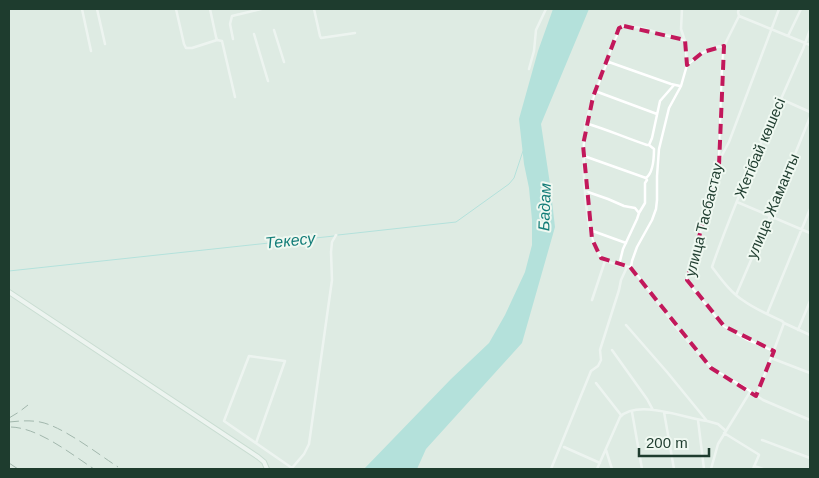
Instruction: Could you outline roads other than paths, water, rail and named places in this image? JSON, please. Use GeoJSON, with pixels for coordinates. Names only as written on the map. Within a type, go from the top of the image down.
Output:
{"type":"FeatureCollection","features":[{"type":"Feature","properties":{"kind":"street"},"geometry":{"type":"LineString","coordinates":[[82,9],[91,50]]}},
{"type":"Feature","properties":{"kind":"street"},"geometry":{"type":"LineString","coordinates":[[98,9],[105,44]]}},
{"type":"Feature","properties":{"kind":"street"},"geometry":{"type":"LineString","coordinates":[[176,9],[186,48],[217,40],[222,41],[235,97]]}},
{"type":"Feature","properties":{"kind":"street"},"geometry":{"type":"LineString","coordinates":[[210,9],[217,40]]}},
{"type":"Feature","properties":{"kind":"street"},"geometry":{"type":"LineString","coordinates":[[233,39],[230,24],[232,16],[261,9]]}},
{"type":"Feature","properties":{"kind":"street"},"geometry":{"type":"LineString","coordinates":[[314,9],[321,38],[355,33]]}},
{"type":"Feature","properties":{"kind":"street"},"geometry":{"type":"LineString","coordinates":[[529,70],[534,51],[536,30],[546,9]]}},
{"type":"Feature","properties":{"kind":"street"},"geometry":{"type":"LineString","coordinates":[[551,469],[591,371],[598,366],[601,360],[600,350],[621,280],[630,268],[637,247],[656,209],[659,149],[669,108],[681,86],[687,65],[685,40],[681,29],[682,9]]}},
{"type":"Feature","properties":{"kind":"street"},"geometry":{"type":"LineString","coordinates":[[739,9],[740,16],[810,45]]}},
{"type":"Feature","properties":{"kind":"street"},"geometry":{"type":"LineString","coordinates":[[719,161],[779,9]]}},
{"type":"Feature","properties":{"kind":"street"},"geometry":{"type":"LineString","coordinates":[[788,36],[801,9]]}},
{"type":"Feature","properties":{"kind":"street","name":"улица Тасбастау"},"geometry":{"type":"LineString","coordinates":[[740,16],[724,46],[719,161],[714,190],[687,280],[724,326],[746,339],[774,351]]}},
{"type":"Feature","properties":{"kind":"street"},"geometry":{"type":"LineString","coordinates":[[685,40],[645,29],[621,26],[606,61],[585,123],[583,156],[592,239],[601,258],[630,268],[678,330],[711,368],[756,396],[810,420]]}},
{"type":"Feature","properties":{"kind":"street"},"geometry":{"type":"LineString","coordinates":[[274,30],[284,62]]}},
{"type":"Feature","properties":{"kind":"street","name":"Жетібай көшесі"},"geometry":{"type":"LineString","coordinates":[[736,295],[712,267],[778,102],[781,99],[810,30]]}},
{"type":"Feature","properties":{"kind":"street"},"geometry":{"type":"LineString","coordinates":[[254,34],[268,81]]}},
{"type":"Feature","properties":{"kind":"street"},"geometry":{"type":"LineString","coordinates":[[687,65],[703,52],[724,46]]}},
{"type":"Feature","properties":{"kind":"street"},"geometry":{"type":"LineString","coordinates":[[606,61],[681,86]]}},
{"type":"Feature","properties":{"kind":"street"},"geometry":{"type":"LineString","coordinates":[[648,145],[661,99],[674,85]]}},
{"type":"Feature","properties":{"kind":"street"},"geometry":{"type":"LineString","coordinates":[[595,92],[657,114]]}},
{"type":"Feature","properties":{"kind":"street"},"geometry":{"type":"LineString","coordinates":[[781,99],[810,112]]}},
{"type":"Feature","properties":{"kind":"street","name":"улица Жаманты"},"geometry":{"type":"LineString","coordinates":[[736,295],[810,117]]}},
{"type":"Feature","properties":{"kind":"street"},"geometry":{"type":"LineString","coordinates":[[585,123],[648,145],[654,151],[650,173],[645,183],[645,204],[623,249],[620,265]]}},
{"type":"Feature","properties":{"kind":"street"},"geometry":{"type":"LineString","coordinates":[[583,156],[646,178]]}},
{"type":"Feature","properties":{"kind":"street"},"geometry":{"type":"LineString","coordinates":[[586,191],[624,206],[636,208],[639,213]]}},
{"type":"Feature","properties":{"kind":"street"},"geometry":{"type":"LineString","coordinates":[[737,202],[810,233]]}},
{"type":"Feature","properties":{"kind":"street"},"geometry":{"type":"LineString","coordinates":[[767,314],[810,209]]}},
{"type":"Feature","properties":{"kind":"street"},"geometry":{"type":"LineString","coordinates":[[590,230],[626,243]]}},
{"type":"Feature","properties":{"kind":"street"},"geometry":{"type":"LineString","coordinates":[[256,443],[285,361],[249,356],[224,421],[292,468],[304,454],[309,444],[332,280],[332,242],[336,236]]}},
{"type":"Feature","properties":{"kind":"street"},"geometry":{"type":"LineString","coordinates":[[592,300],[606,261]]}},
{"type":"Feature","properties":{"kind":"street"},"geometry":{"type":"LineString","coordinates":[[9,292],[258,457],[264,462],[267,469]]}},
{"type":"Feature","properties":{"kind":"street"},"geometry":{"type":"LineString","coordinates":[[736,295],[767,314],[810,335]]}},
{"type":"Feature","properties":{"kind":"street"},"geometry":{"type":"LineString","coordinates":[[798,330],[810,301]]}},
{"type":"Feature","properties":{"kind":"street"},"geometry":{"type":"LineString","coordinates":[[756,396],[784,323]]}},
{"type":"Feature","properties":{"kind":"street"},"geometry":{"type":"LineString","coordinates":[[626,325],[668,372],[707,421]]}},
{"type":"Feature","properties":{"kind":"street"},"geometry":{"type":"LineString","coordinates":[[612,350],[653,410]]}},
{"type":"Feature","properties":{"kind":"street"},"geometry":{"type":"LineString","coordinates":[[772,358],[810,373]]}},
{"type":"Feature","properties":{"kind":"street"},"geometry":{"type":"LineString","coordinates":[[596,383],[621,415]]}},
{"type":"Feature","properties":{"kind":"street"},"geometry":{"type":"LineString","coordinates":[[711,469],[718,444],[750,392]]}},
{"type":"Feature","properties":{"kind":"street"},"geometry":{"type":"LineString","coordinates":[[597,469],[621,415],[647,409],[718,424],[725,432],[758,454],[759,456],[754,468],[763,469]]}},
{"type":"Feature","properties":{"kind":"street"},"geometry":{"type":"LineString","coordinates":[[632,411],[642,469]]}},
{"type":"Feature","properties":{"kind":"street"},"geometry":{"type":"LineString","coordinates":[[664,412],[674,469]]}},
{"type":"Feature","properties":{"kind":"street"},"geometry":{"type":"LineString","coordinates":[[698,420],[704,469]]}},
{"type":"Feature","properties":{"kind":"street"},"geometry":{"type":"LineString","coordinates":[[762,440],[810,458]]}},
{"type":"Feature","properties":{"kind":"street"},"geometry":{"type":"LineString","coordinates":[[564,446],[600,463]]}},
{"type":"Feature","properties":{"kind":"street"},"geometry":{"type":"LineString","coordinates":[[606,448],[612,469]]}},
{"type":"Feature","properties":{"kind":"water","name":"Бадам"},"geometry":{"type":"Polygon","coordinates":[[[553,9],[589,9],[541,124],[555,227],[522,343],[426,449],[417,469],[364,469],[451,379],[489,343],[505,315],[525,272],[532,245],[532,220],[519,119],[538,51],[553,9]]]}},
{"type":"Feature","properties":{"kind":"waterway","name":"Текесу"},"geometry":{"type":"LineString","coordinates":[[338,235],[456,222],[509,184],[514,178],[523,151]]}},
{"type":"Feature","properties":{"kind":"waterway","name":"Текесу"},"geometry":{"type":"LineString","coordinates":[[9,271],[334,236]]}},
{"type":"Feature","properties":{"kind":"railway"},"geometry":{"type":"LineString","coordinates":[[9,418],[28,405]]}},
{"type":"Feature","properties":{"kind":"railway"},"geometry":{"type":"LineString","coordinates":[[9,422],[40,422],[59,429],[118,467]]}},
{"type":"Feature","properties":{"kind":"railway"},"geometry":{"type":"LineString","coordinates":[[11,427],[22,428],[44,437],[94,469]]}},
{"type":"Feature","properties":{"kind":"railway"},"geometry":{"type":"LineString","coordinates":[[9,463],[18,469]]}}]}
